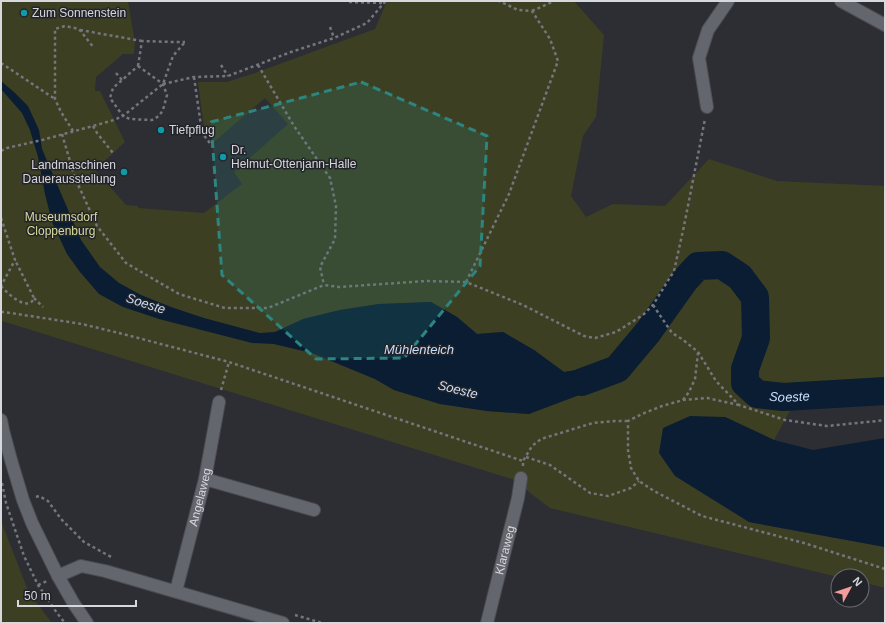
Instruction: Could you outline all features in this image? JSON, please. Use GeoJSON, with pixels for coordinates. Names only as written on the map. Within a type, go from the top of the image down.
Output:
{"type":"FeatureCollection","features":[{"type":"Feature","properties":{"kind":"street"},"geometry":{"type":"LineString","coordinates":[[707,107],[699,58],[708,30],[728,1]]}},
{"type":"Feature","properties":{"kind":"street"},"geometry":{"type":"LineString","coordinates":[[841,1],[885,25]]}},
{"type":"Feature","properties":{"kind":"street","name":"Angelaweg"},"geometry":{"type":"LineString","coordinates":[[176,591],[206,479],[219,402]]}},
{"type":"Feature","properties":{"kind":"street"},"geometry":{"type":"LineString","coordinates":[[1,420],[23,500],[32,523],[58,576],[87,623]]}},
{"type":"Feature","properties":{"kind":"street","name":"Klaraweg"},"geometry":{"type":"LineString","coordinates":[[488,623],[518,498],[521,478]]}},
{"type":"Feature","properties":{"kind":"street"},"geometry":{"type":"LineString","coordinates":[[206,479],[314,510]]}},
{"type":"Feature","properties":{"kind":"street"},"geometry":{"type":"LineString","coordinates":[[58,576],[81,566],[105,571],[283,623]]}},
{"type":"Feature","properties":{"kind":"path"},"geometry":{"type":"LineString","coordinates":[[499,1],[518,10],[532,11],[554,1]]}},
{"type":"Feature","properties":{"kind":"path"},"geometry":{"type":"LineString","coordinates":[[349,2],[384,2]]}},
{"type":"Feature","properties":{"kind":"path"},"geometry":{"type":"LineString","coordinates":[[1,151],[7,148],[114,120],[123,116],[163,84],[194,76],[228,76],[291,52],[334,38],[368,23],[384,2]]}},
{"type":"Feature","properties":{"kind":"path"},"geometry":{"type":"LineString","coordinates":[[466,282],[509,194],[558,61],[550,39],[532,11]]}},
{"type":"Feature","properties":{"kind":"path"},"geometry":{"type":"LineString","coordinates":[[73,131],[55,99],[54,29],[65,26],[142,41],[185,42],[173,56],[163,84]]}},
{"type":"Feature","properties":{"kind":"path"},"geometry":{"type":"LineString","coordinates":[[330,27],[334,38]]}},
{"type":"Feature","properties":{"kind":"path"},"geometry":{"type":"LineString","coordinates":[[79,29],[94,48]]}},
{"type":"Feature","properties":{"kind":"path"},"geometry":{"type":"LineString","coordinates":[[138,66],[163,84],[167,95],[163,110],[159,116],[152,120],[130,119],[123,116],[110,98],[113,88],[138,66],[142,41]]}},
{"type":"Feature","properties":{"kind":"path"},"geometry":{"type":"LineString","coordinates":[[1,63],[55,99]]}},
{"type":"Feature","properties":{"kind":"path"},"geometry":{"type":"LineString","coordinates":[[221,65],[228,76]]}},
{"type":"Feature","properties":{"kind":"path"},"geometry":{"type":"LineString","coordinates":[[258,65],[294,126],[330,178],[336,206],[335,239],[320,267],[324,285]]}},
{"type":"Feature","properties":{"kind":"path"},"geometry":{"type":"LineString","coordinates":[[116,73],[122,80]]}},
{"type":"Feature","properties":{"kind":"path"},"geometry":{"type":"LineString","coordinates":[[194,76],[203,134],[212,146]]}},
{"type":"Feature","properties":{"kind":"path"},"geometry":{"type":"LineString","coordinates":[[62,134],[75,178],[97,226],[126,263],[178,294],[225,308],[268,308],[324,285],[340,287],[426,281],[466,282],[522,305],[584,336],[595,338],[616,332],[643,315],[653,305],[674,271],[707,107]]}},
{"type":"Feature","properties":{"kind":"path"},"geometry":{"type":"LineString","coordinates":[[93,126],[113,153]]}},
{"type":"Feature","properties":{"kind":"path"},"geometry":{"type":"LineString","coordinates":[[1,218],[16,260],[34,298],[43,307]]}},
{"type":"Feature","properties":{"kind":"path"},"geometry":{"type":"LineString","coordinates":[[16,260],[1,286],[9,295],[24,303],[30,303],[34,298]]}},
{"type":"Feature","properties":{"kind":"path"},"geometry":{"type":"LineString","coordinates":[[653,305],[672,333],[698,352],[716,381],[738,405]]}},
{"type":"Feature","properties":{"kind":"path"},"geometry":{"type":"LineString","coordinates":[[1,312],[82,324],[229,362],[523,461]]}},
{"type":"Feature","properties":{"kind":"path"},"geometry":{"type":"LineString","coordinates":[[683,400],[689,392],[695,379],[698,352]]}},
{"type":"Feature","properties":{"kind":"path"},"geometry":{"type":"LineString","coordinates":[[219,402],[229,362]]}},
{"type":"Feature","properties":{"kind":"path"},"geometry":{"type":"LineString","coordinates":[[521,478],[523,461],[532,446],[542,439],[593,423],[628,421],[662,406],[683,400],[707,398],[738,405],[785,420],[826,426],[885,420]]}},
{"type":"Feature","properties":{"kind":"path"},"geometry":{"type":"LineString","coordinates":[[628,421],[628,450],[631,468],[639,481],[654,491],[702,516],[804,543],[885,569]]}},
{"type":"Feature","properties":{"kind":"path"},"geometry":{"type":"LineString","coordinates":[[526,457],[550,465],[590,493],[608,496],[631,488],[639,481]]}},
{"type":"Feature","properties":{"kind":"path"},"geometry":{"type":"LineString","coordinates":[[1,476],[6,503],[24,556],[38,585],[65,623]]}},
{"type":"Feature","properties":{"kind":"path"},"geometry":{"type":"LineString","coordinates":[[6,503],[39,496],[48,501],[61,520],[84,542],[117,560]]}},
{"type":"Feature","properties":{"kind":"highlighted area"},"geometry":{"type":"Polygon","coordinates":[[[361,82],[487,136],[480,266],[404,358],[316,359],[222,275],[211,122],[361,82]]]}},
{"type":"Feature","properties":{"kind":"green space","name":"Museumsdorf Cloppenburg"},"geometry":{"type":"Polygon","coordinates":[[[1,1],[128,1],[135,43],[134,54],[123,54],[96,77],[95,91],[100,91],[125,142],[95,170],[126,205],[138,206],[138,208],[204,213],[242,184],[234,172],[288,124],[265,98],[214,142],[204,128],[198,82],[227,82],[375,29],[387,1],[574,1],[604,35],[596,117],[583,136],[571,196],[586,217],[613,204],[665,206],[709,159],[777,181],[885,186],[885,405],[793,405],[774,440],[725,417],[749,522],[885,547],[885,588],[870,584],[870,568],[830,568],[830,575],[550,508],[512,479],[2,321],[1,1]],[[431,302],[379,304],[340,310],[303,319],[274,344],[312,353],[375,379],[394,390],[440,404],[487,411],[529,414],[613,364],[564,372],[534,350],[503,332],[477,334],[457,317],[431,302]]]}},
{"type":"Feature","properties":{"kind":"green space"},"geometry":{"type":"Polygon","coordinates":[[[1,521],[29,593],[52,623],[1,623],[1,521]]]}},
{"type":"Feature","properties":{"kind":"water","name":"Mühlenteich"},"geometry":{"type":"Polygon","coordinates":[[[1,81],[28,106],[39,130],[42,149],[81,240],[100,267],[119,283],[141,295],[204,318],[260,333],[275,332],[303,319],[340,310],[379,304],[431,302],[457,317],[477,334],[503,332],[534,350],[564,372],[613,364],[617,369],[618,374],[590,391],[529,414],[487,411],[440,404],[394,390],[375,379],[312,353],[274,344],[252,343],[159,319],[123,307],[99,294],[67,254],[52,222],[38,157],[30,130],[22,113],[1,89],[1,81]]]}},
{"type":"Feature","properties":{"kind":"water"},"geometry":{"type":"Polygon","coordinates":[[[690,416],[725,417],[774,440],[813,450],[885,438],[885,547],[749,522],[675,476],[659,453],[663,428],[690,416]]]}},
{"type":"Feature","properties":{"kind":"waterway","name":"Soeste"},"geometry":{"type":"LineString","coordinates":[[582,382],[617,369],[648,332],[685,280],[698,266],[722,265],[740,277],[755,297],[756,338],[745,369],[745,383],[757,394],[783,397],[885,391]]}},
{"type":"Feature","properties":{"kind":"place","name":"Zum Sonnenstein"},"geometry":{"type":"Point","coordinates":[24,13]}},
{"type":"Feature","properties":{"kind":"place","name":"Tiefpflug"},"geometry":{"type":"Point","coordinates":[161,130]}},
{"type":"Feature","properties":{"kind":"place","name":"Dr. Helmut-Ottenjann-Halle"},"geometry":{"type":"Point","coordinates":[223,157]}},
{"type":"Feature","properties":{"kind":"place","name":"Landmaschinen Dauerausstellung"},"geometry":{"type":"Point","coordinates":[124,172]}}]}
